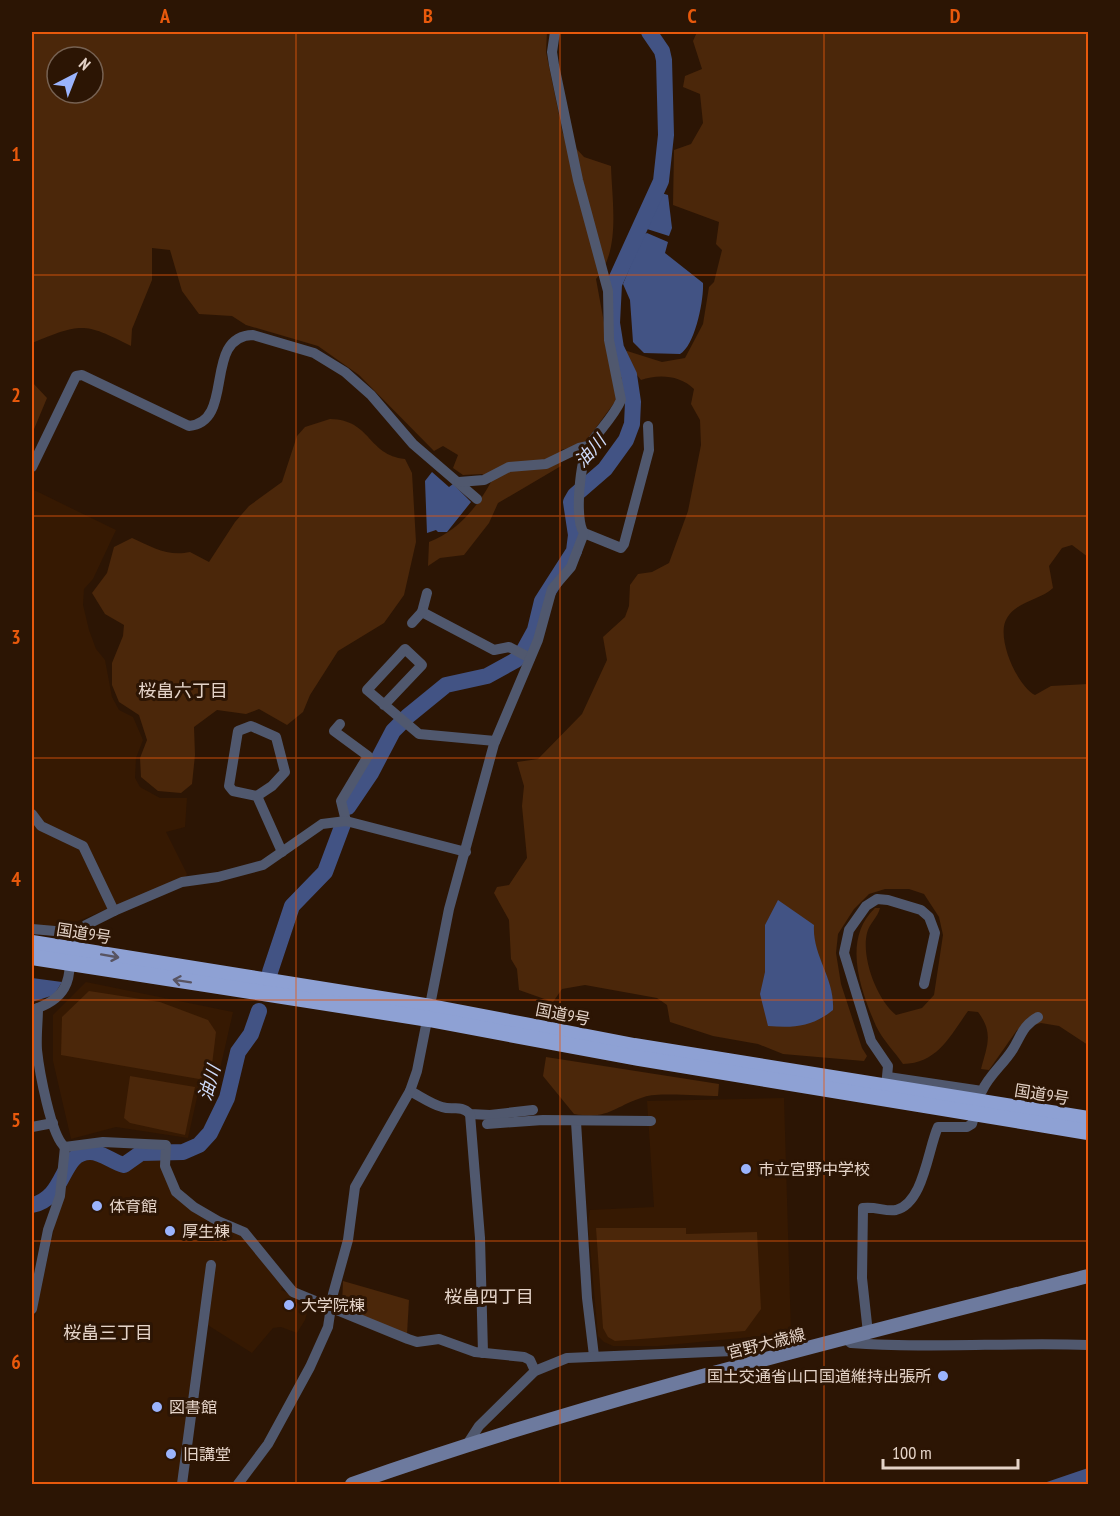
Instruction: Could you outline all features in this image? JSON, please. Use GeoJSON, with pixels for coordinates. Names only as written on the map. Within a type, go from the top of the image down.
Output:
{"type":"FeatureCollection","features":[{"type":"Feature","properties":{"kind":"highway","name":"国道9号"},"geometry":{"type":"LineString","coordinates":[[32,943],[69,956],[634,1046],[887,1082],[1089,1119]]}},
{"type":"Feature","properties":{"kind":"highway","name":"国道9号"},"geometry":{"type":"LineString","coordinates":[[32,957],[69,956]]}},
{"type":"Feature","properties":{"kind":"highway","name":"国道9号"},"geometry":{"type":"LineString","coordinates":[[430,1013],[649,1060],[1089,1132]]}},
{"type":"Feature","properties":{"kind":"main road","name":"宮野大歳線"},"geometry":{"type":"LineString","coordinates":[[352,1485],[468,1443],[751,1364],[1089,1276]]}},
{"type":"Feature","properties":{"kind":"street"},"geometry":{"type":"LineString","coordinates":[[555,32],[552,52],[554,65],[578,180],[608,291],[612,368],[621,393],[612,417],[588,446],[584,456],[579,509],[581,529],[584,533],[621,548],[649,450],[648,426]]}},
{"type":"Feature","properties":{"kind":"street"},"geometry":{"type":"LineString","coordinates":[[32,467],[76,376],[82,375],[189,426],[195,425],[202,423],[210,414],[228,346],[243,336],[253,336],[305,350],[345,372],[371,394],[413,444],[477,499]]}},
{"type":"Feature","properties":{"kind":"street"},"geometry":{"type":"LineString","coordinates":[[459,482],[484,480],[509,467],[546,464],[588,446]]}},
{"type":"Feature","properties":{"kind":"street"},"geometry":{"type":"LineString","coordinates":[[238,1485],[268,1444],[295,1396],[328,1327],[333,1293],[348,1240],[355,1187],[410,1091],[430,1013],[449,909],[495,741],[530,658],[552,589],[571,567],[584,533]]}},
{"type":"Feature","properties":{"kind":"street"},"geometry":{"type":"LineString","coordinates":[[412,623],[422,612],[427,592]]}},
{"type":"Feature","properties":{"kind":"street"},"geometry":{"type":"LineString","coordinates":[[422,612],[494,650],[509,647],[530,658]]}},
{"type":"Feature","properties":{"kind":"street"},"geometry":{"type":"LineString","coordinates":[[384,705],[422,665],[405,649],[367,690],[384,705],[425,736],[495,741]]}},
{"type":"Feature","properties":{"kind":"street"},"geometry":{"type":"LineString","coordinates":[[251,726],[276,737],[285,772],[272,786],[257,796],[233,790],[229,786],[238,731],[251,726]]}},
{"type":"Feature","properties":{"kind":"street"},"geometry":{"type":"LineString","coordinates":[[334,731],[368,756],[341,801],[346,821]]}},
{"type":"Feature","properties":{"kind":"street"},"geometry":{"type":"LineString","coordinates":[[257,796],[282,852]]}},
{"type":"Feature","properties":{"kind":"street"},"geometry":{"type":"LineString","coordinates":[[32,814],[41,826],[83,846],[114,911]]}},
{"type":"Feature","properties":{"kind":"street"},"geometry":{"type":"LineString","coordinates":[[466,852],[346,821],[322,824],[262,865],[218,877],[182,882],[114,911],[86,925],[78,933],[69,956],[68,980],[58,998],[35,1009],[37,1050],[53,1124],[59,1143],[65,1148],[103,1142],[166,1145],[165,1166],[176,1192],[194,1207],[244,1232],[293,1292],[408,1340],[417,1342],[420,1339],[439,1339],[483,1353],[524,1356],[530,1360],[536,1371]]}},
{"type":"Feature","properties":{"kind":"street"},"geometry":{"type":"LineString","coordinates":[[924,984],[935,933],[929,917],[921,910],[888,900],[876,899],[866,906],[849,930],[844,953],[871,1041],[888,1066],[887,1082],[982,1092],[987,1079],[1013,1049],[1025,1026],[1038,1017]]}},
{"type":"Feature","properties":{"kind":"street"},"geometry":{"type":"LineString","coordinates":[[32,929],[78,933]]}},
{"type":"Feature","properties":{"kind":"street"},"geometry":{"type":"LineString","coordinates":[[410,1091],[442,1108],[465,1108],[470,1114],[480,1238],[483,1353]]}},
{"type":"Feature","properties":{"kind":"street"},"geometry":{"type":"LineString","coordinates":[[470,1114],[490,1115],[532,1110]]}},
{"type":"Feature","properties":{"kind":"street"},"geometry":{"type":"LineString","coordinates":[[868,1333],[862,1278],[863,1208],[874,1206],[893,1211],[904,1207],[915,1195],[938,1127],[967,1127],[972,1124],[975,1113]]}},
{"type":"Feature","properties":{"kind":"street"},"geometry":{"type":"LineString","coordinates":[[487,1125],[543,1120],[576,1122],[651,1120]]}},
{"type":"Feature","properties":{"kind":"street"},"geometry":{"type":"LineString","coordinates":[[576,1122],[587,1298],[594,1356]]}},
{"type":"Feature","properties":{"kind":"street"},"geometry":{"type":"LineString","coordinates":[[32,1127],[53,1124]]}},
{"type":"Feature","properties":{"kind":"street"},"geometry":{"type":"LineString","coordinates":[[32,1309],[48,1230],[60,1196],[65,1148]]}},
{"type":"Feature","properties":{"kind":"street"},"geometry":{"type":"LineString","coordinates":[[182,1485],[210,1265]]}},
{"type":"Feature","properties":{"kind":"street"},"geometry":{"type":"LineString","coordinates":[[846,1339],[851,1343],[892,1346],[1040,1343],[1089,1345]]}},
{"type":"Feature","properties":{"kind":"street"},"geometry":{"type":"LineString","coordinates":[[468,1443],[479,1426],[536,1371],[567,1358],[733,1351],[748,1355],[751,1364]]}},
{"type":"Feature","properties":{"kind":"shaded area"},"geometry":{"type":"Polygon","coordinates":[[[32,32],[547,32],[546,52],[563,134],[584,157],[611,166],[612,240],[604,268],[596,279],[607,339],[629,388],[629,402],[614,403],[584,444],[561,450],[561,466],[498,503],[489,523],[464,555],[440,558],[428,566],[429,542],[448,532],[465,518],[491,482],[482,474],[463,475],[453,468],[458,455],[443,446],[434,451],[359,375],[318,346],[246,325],[232,316],[199,314],[182,291],[170,250],[152,248],[152,280],[132,329],[131,346],[92,329],[72,329],[32,343],[32,32]]]}},
{"type":"Feature","properties":{"kind":"shaded area"},"geometry":{"type":"Polygon","coordinates":[[[697,32],[1088,32],[1088,557],[1072,545],[1062,548],[1049,566],[1053,588],[1042,596],[1016,608],[1007,618],[1004,636],[1015,671],[1021,682],[1035,695],[1051,686],[1088,684],[1088,1045],[1059,1026],[1041,1023],[1017,1030],[989,1070],[981,1069],[988,1033],[978,1012],[968,1011],[949,1038],[934,1053],[925,1059],[903,1064],[885,1041],[870,1012],[860,981],[857,949],[859,934],[865,920],[875,908],[880,908],[867,933],[866,954],[872,978],[883,999],[896,1015],[922,1008],[934,995],[943,935],[939,917],[924,894],[909,889],[885,889],[869,894],[854,909],[838,934],[836,953],[841,984],[862,1048],[867,1056],[864,1061],[783,1054],[758,1044],[713,1036],[670,1022],[667,1005],[657,998],[585,985],[562,989],[553,1002],[519,990],[517,969],[511,959],[509,920],[494,893],[497,887],[509,885],[527,858],[522,806],[524,786],[517,762],[538,759],[582,714],[607,660],[603,637],[625,617],[629,606],[630,585],[638,574],[652,572],[669,563],[688,511],[701,445],[700,420],[691,404],[694,389],[676,378],[654,377],[641,380],[632,369],[624,350],[662,362],[685,358],[703,324],[709,287],[714,282],[722,250],[716,244],[719,222],[673,205],[674,150],[691,144],[703,123],[700,94],[683,87],[685,76],[702,69],[693,41],[697,32]]]}},
{"type":"Feature","properties":{"kind":"shaded area"},"geometry":{"type":"Polygon","coordinates":[[[32,382],[47,398],[32,434],[32,382]]]}},
{"type":"Feature","properties":{"kind":"shaded area"},"geometry":{"type":"Polygon","coordinates":[[[330,419],[354,425],[383,451],[405,459],[412,473],[416,542],[404,595],[384,623],[338,651],[310,695],[303,712],[287,725],[259,709],[246,714],[217,710],[194,727],[195,755],[192,784],[181,793],[158,791],[141,777],[140,758],[147,740],[139,715],[119,702],[112,685],[112,663],[123,636],[124,625],[105,614],[92,593],[107,573],[114,547],[132,538],[167,552],[190,552],[209,562],[235,522],[249,506],[282,482],[297,436],[305,427],[330,419]]]}},
{"type":"Feature","properties":{"kind":"shaded area"},"geometry":{"type":"Polygon","coordinates":[[[32,489],[116,530],[93,579],[84,589],[83,605],[89,630],[96,649],[105,660],[112,697],[119,710],[133,717],[143,740],[136,758],[135,778],[140,787],[160,798],[187,798],[185,827],[166,832],[187,874],[185,878],[63,927],[32,925],[32,489]]]}},
{"type":"Feature","properties":{"kind":"shaded area"},"geometry":{"type":"Polygon","coordinates":[[[86,982],[233,1012],[216,1087],[200,1084],[188,1138],[116,1127],[71,1139],[53,1061],[53,1015],[86,982]]]}},
{"type":"Feature","properties":{"kind":"shaded area"},"geometry":{"type":"Polygon","coordinates":[[[89,991],[160,1002],[208,1020],[216,1032],[211,1073],[199,1079],[61,1055],[62,1017],[89,991]]]}},
{"type":"Feature","properties":{"kind":"shaded area"},"geometry":{"type":"Polygon","coordinates":[[[546,1057],[719,1084],[718,1096],[669,1094],[650,1096],[604,1114],[574,1114],[543,1076],[546,1057]]]}},
{"type":"Feature","properties":{"kind":"shaded area"},"geometry":{"type":"Polygon","coordinates":[[[130,1076],[195,1087],[185,1135],[130,1123],[124,1118],[130,1076]]]}},
{"type":"Feature","properties":{"kind":"shaded area"},"geometry":{"type":"Polygon","coordinates":[[[784,1098],[791,1333],[658,1346],[613,1346],[604,1342],[598,1336],[588,1224],[590,1210],[654,1207],[647,1101],[784,1098]]]}},
{"type":"Feature","properties":{"kind":"shaded area"},"geometry":{"type":"Polygon","coordinates":[[[150,1151],[160,1153],[173,1194],[245,1235],[284,1283],[281,1290],[293,1295],[295,1302],[309,1307],[305,1320],[297,1333],[281,1327],[273,1328],[252,1353],[206,1324],[179,1484],[32,1484],[32,1331],[68,1163],[76,1156],[90,1152],[100,1155],[112,1165],[123,1166],[150,1151]]]}},
{"type":"Feature","properties":{"kind":"shaded area"},"geometry":{"type":"Polygon","coordinates":[[[596,1228],[686,1228],[686,1234],[757,1232],[761,1309],[745,1331],[615,1341],[608,1337],[603,1328],[596,1228]]]}},
{"type":"Feature","properties":{"kind":"shaded area"},"geometry":{"type":"Polygon","coordinates":[[[343,1281],[409,1300],[407,1334],[355,1315],[342,1305],[343,1281]]]}},
{"type":"Feature","properties":{"kind":"water"},"geometry":{"type":"Polygon","coordinates":[[[661,193],[668,195],[672,228],[669,236],[647,229],[661,193]]]}},
{"type":"Feature","properties":{"kind":"water"},"geometry":{"type":"Polygon","coordinates":[[[647,233],[668,242],[665,253],[703,283],[702,300],[694,333],[680,354],[644,353],[633,342],[630,300],[623,284],[643,235],[647,233]]]}},
{"type":"Feature","properties":{"kind":"water"},"geometry":{"type":"Polygon","coordinates":[[[432,472],[449,487],[453,484],[471,502],[447,532],[436,530],[427,533],[425,481],[432,472]]]}},
{"type":"Feature","properties":{"kind":"water"},"geometry":{"type":"Polygon","coordinates":[[[778,900],[814,925],[816,947],[833,998],[833,1010],[818,1020],[802,1025],[768,1026],[760,994],[765,972],[765,925],[778,900]]]}},
{"type":"Feature","properties":{"kind":"water"},"geometry":{"type":"Polygon","coordinates":[[[32,978],[62,982],[54,995],[32,1002],[32,978]]]}},
{"type":"Feature","properties":{"kind":"water"},"geometry":{"type":"Polygon","coordinates":[[[1088,1468],[1088,1484],[1041,1484],[1088,1468]]]}},
{"type":"Feature","properties":{"kind":"waterway","name":"油川"},"geometry":{"type":"LineString","coordinates":[[348,807],[371,773],[393,731],[408,716],[446,685],[487,676],[516,660],[524,650],[535,630],[542,601],[574,551],[576,535],[571,502],[575,495],[605,469],[626,440],[632,424],[633,402],[629,375],[616,348],[612,323],[614,284],[661,181],[666,135],[664,60],[662,51],[649,32]]}},
{"type":"Feature","properties":{"kind":"waterway","name":"油川"},"geometry":{"type":"LineString","coordinates":[[270,972],[292,906],[325,872],[343,824]]}},
{"type":"Feature","properties":{"kind":"waterway","name":"油川"},"geometry":{"type":"LineString","coordinates":[[32,1205],[52,1194],[73,1159],[80,1154],[94,1152],[124,1165],[141,1153],[183,1152],[199,1145],[210,1133],[227,1098],[238,1052],[251,1034],[259,1011]]}},
{"type":"Feature","properties":{"kind":"place","name":"市立宮野中学校"},"geometry":{"type":"Point","coordinates":[746,1169]}},
{"type":"Feature","properties":{"kind":"place","name":"体育館"},"geometry":{"type":"Point","coordinates":[97,1206]}},
{"type":"Feature","properties":{"kind":"place","name":"厚生棟"},"geometry":{"type":"Point","coordinates":[170,1231]}},
{"type":"Feature","properties":{"kind":"place","name":"大学院棟"},"geometry":{"type":"Point","coordinates":[289,1305]}},
{"type":"Feature","properties":{"kind":"place","name":"国土交通省山口国道維持出張所"},"geometry":{"type":"Point","coordinates":[943,1376]}},
{"type":"Feature","properties":{"kind":"place","name":"図書館"},"geometry":{"type":"Point","coordinates":[157,1407]}},
{"type":"Feature","properties":{"kind":"place","name":"旧講堂"},"geometry":{"type":"Point","coordinates":[171,1454]}},
{"type":"Feature","properties":{"kind":"district","name":"桜畠六丁目"},"geometry":{"type":"Point","coordinates":[183,690]}},
{"type":"Feature","properties":{"kind":"district","name":"桜畠四丁目"},"geometry":{"type":"Point","coordinates":[489,1296]}},
{"type":"Feature","properties":{"kind":"district","name":"桜畠三丁目"},"geometry":{"type":"Point","coordinates":[108,1332]}}]}
